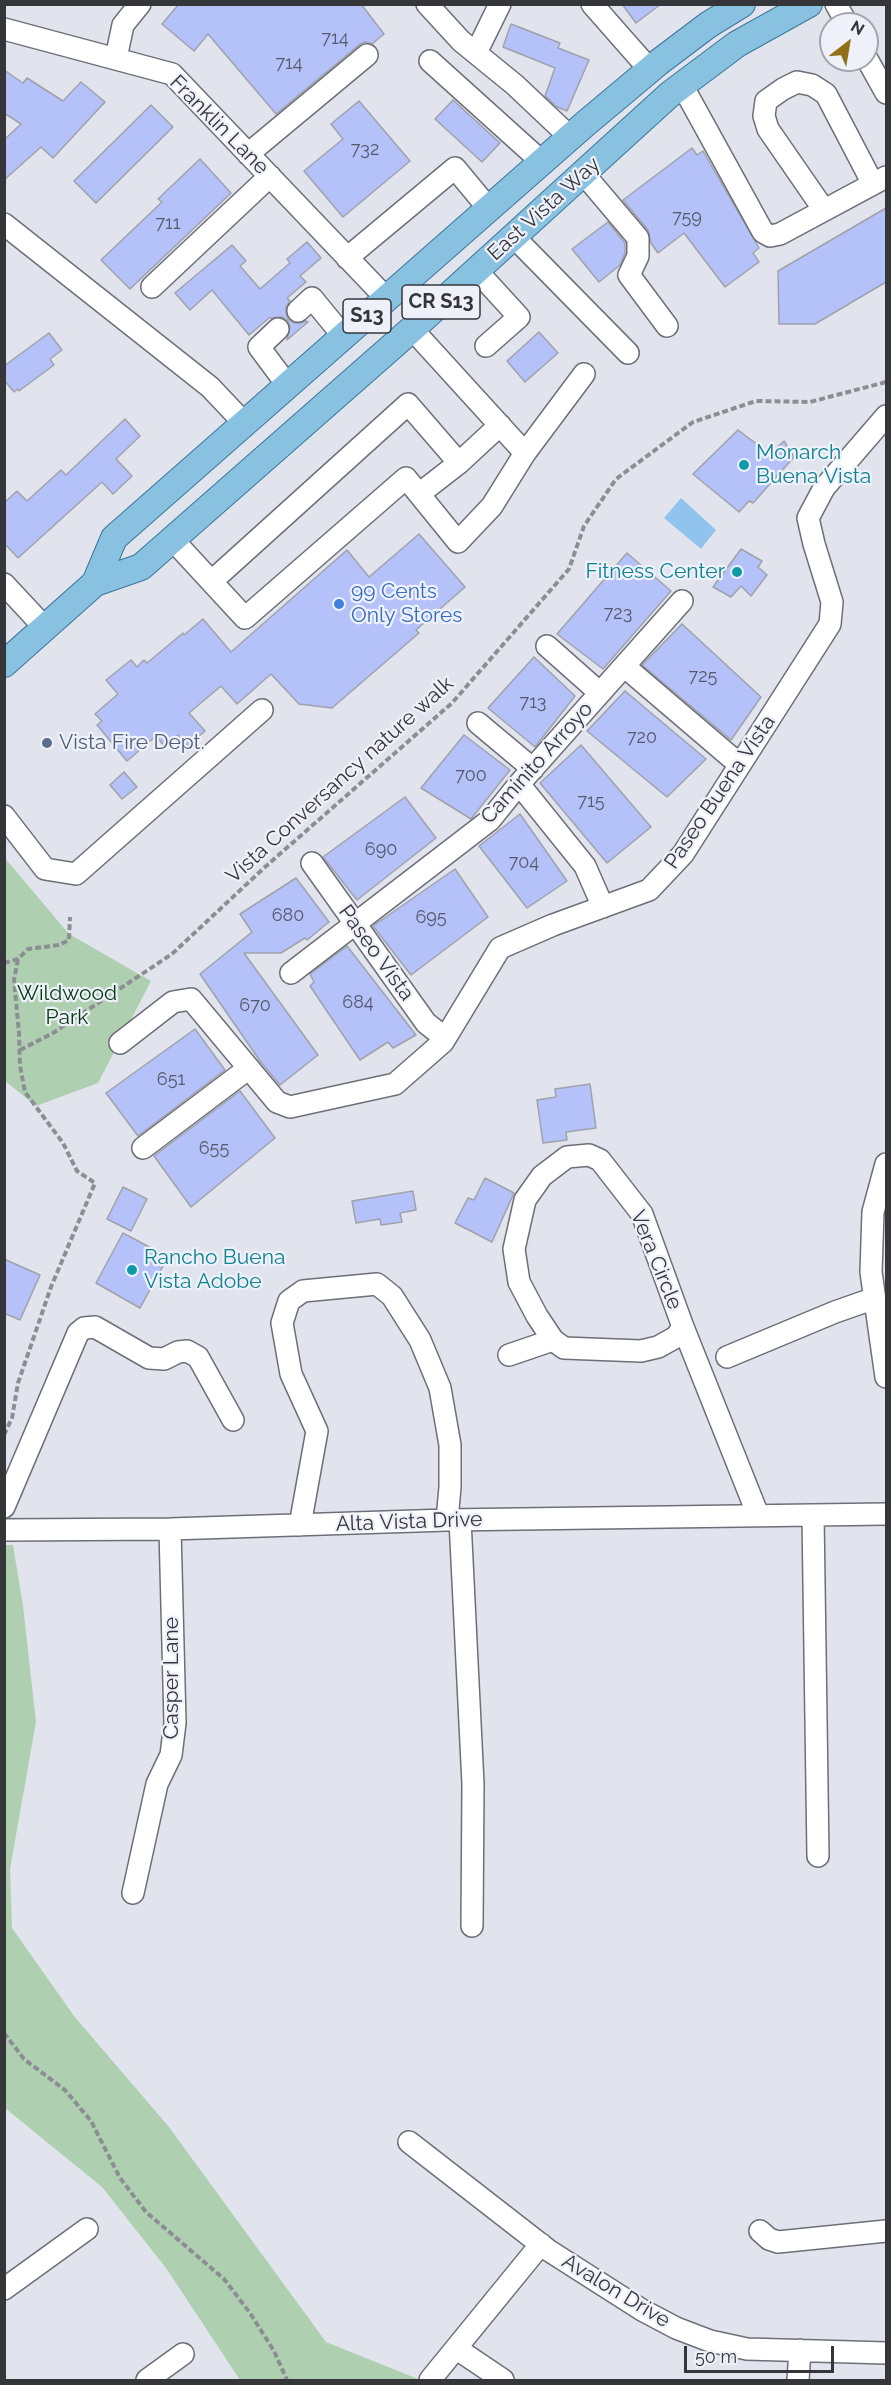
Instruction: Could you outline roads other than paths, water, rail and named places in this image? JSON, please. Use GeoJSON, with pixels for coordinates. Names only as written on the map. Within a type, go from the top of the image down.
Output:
{"type":"FeatureCollection","features":[{"type":"Feature","properties":{"kind":"main road","name":"East Vista Way"},"geometry":{"type":"LineString","coordinates":[[4,664],[95,583],[141,567],[412,328],[682,85],[737,44],[809,4]]}},
{"type":"Feature","properties":{"kind":"main road","name":"East Vista Way"},"geometry":{"type":"LineString","coordinates":[[95,583],[114,538],[570,137],[727,8]]}},
{"type":"Feature","properties":{"kind":"main road"},"geometry":{"type":"LineString","coordinates":[[412,328],[404,311],[405,304],[473,244],[490,220],[489,209]]}},
{"type":"Feature","properties":{"kind":"street"},"geometry":{"type":"LineString","coordinates":[[116,58],[123,25],[140,4]]}},
{"type":"Feature","properties":{"kind":"street"},"geometry":{"type":"LineString","coordinates":[[427,4],[476,53],[515,85],[570,137]]}},
{"type":"Feature","properties":{"kind":"street"},"geometry":{"type":"LineString","coordinates":[[476,53],[500,4]]}},
{"type":"Feature","properties":{"kind":"street"},"geometry":{"type":"LineString","coordinates":[[592,4],[650,70]]}},
{"type":"Feature","properties":{"kind":"street","name":"Franklin Lane"},"geometry":{"type":"LineString","coordinates":[[4,29],[172,74],[387,299]]}},
{"type":"Feature","properties":{"kind":"street"},"geometry":{"type":"LineString","coordinates":[[249,154],[367,55]]}},
{"type":"Feature","properties":{"kind":"street"},"geometry":{"type":"LineString","coordinates":[[430,61],[542,162]]}},
{"type":"Feature","properties":{"kind":"street"},"geometry":{"type":"LineString","coordinates":[[874,72],[886,93]]}},
{"type":"Feature","properties":{"kind":"street"},"geometry":{"type":"LineString","coordinates":[[682,85],[763,232],[770,236],[780,234],[880,180],[826,94],[812,85],[797,82],[783,88],[766,101],[764,116],[768,129],[824,210]]}},
{"type":"Feature","properties":{"kind":"street"},"geometry":{"type":"LineString","coordinates":[[347,258],[455,168],[489,209]]}},
{"type":"Feature","properties":{"kind":"street"},"geometry":{"type":"LineString","coordinates":[[583,173],[638,238],[638,256],[629,275],[667,326]]}},
{"type":"Feature","properties":{"kind":"street"},"geometry":{"type":"LineString","coordinates":[[152,286],[270,176]]}},
{"type":"Feature","properties":{"kind":"street"},"geometry":{"type":"LineString","coordinates":[[4,224],[210,387],[245,424]]}},
{"type":"Feature","properties":{"kind":"street"},"geometry":{"type":"LineString","coordinates":[[514,237],[628,353]]}},
{"type":"Feature","properties":{"kind":"street"},"geometry":{"type":"LineString","coordinates":[[476,270],[519,317],[486,346]]}},
{"type":"Feature","properties":{"kind":"street"},"geometry":{"type":"LineString","coordinates":[[298,311],[312,298],[344,337]]}},
{"type":"Feature","properties":{"kind":"street"},"geometry":{"type":"LineString","coordinates":[[412,328],[525,453]]}},
{"type":"Feature","properties":{"kind":"street"},"geometry":{"type":"LineString","coordinates":[[278,329],[259,347],[288,386]]}},
{"type":"Feature","properties":{"kind":"street"},"geometry":{"type":"LineString","coordinates":[[172,539],[245,618],[406,477],[458,542],[492,506],[525,453],[584,374]]}},
{"type":"Feature","properties":{"kind":"street"},"geometry":{"type":"LineString","coordinates":[[212,581],[408,404],[459,463]]}},
{"type":"Feature","properties":{"kind":"street","name":"Paseo Buena Vista"},"geometry":{"type":"LineString","coordinates":[[120,1043],[173,1002],[191,999],[278,1102],[291,1107],[395,1084],[446,1038],[500,948],[649,890],[683,855],[830,624],[832,602],[808,518],[824,488],[886,419]]}},
{"type":"Feature","properties":{"kind":"street"},"geometry":{"type":"LineString","coordinates":[[419,494],[459,463],[500,425]]}},
{"type":"Feature","properties":{"kind":"street"},"geometry":{"type":"LineString","coordinates":[[4,584],[45,628]]}},
{"type":"Feature","properties":{"kind":"street","name":"Caminito Arroyo"},"geometry":{"type":"LineString","coordinates":[[291,973],[490,820],[526,776],[682,601]]}},
{"type":"Feature","properties":{"kind":"street"},"geometry":{"type":"LineString","coordinates":[[547,646],[600,693]]}},
{"type":"Feature","properties":{"kind":"street"},"geometry":{"type":"LineString","coordinates":[[624,666],[740,765]]}},
{"type":"Feature","properties":{"kind":"street"},"geometry":{"type":"LineString","coordinates":[[4,816],[45,869],[76,874],[262,710]]}},
{"type":"Feature","properties":{"kind":"street"},"geometry":{"type":"LineString","coordinates":[[478,723],[526,776],[585,866],[603,907]]}},
{"type":"Feature","properties":{"kind":"street","name":"Paseo Vista"},"geometry":{"type":"LineString","coordinates":[[312,863],[426,1023],[446,1038]]}},
{"type":"Feature","properties":{"kind":"street"},"geometry":{"type":"LineString","coordinates":[[143,1148],[249,1068]]}},
{"type":"Feature","properties":{"kind":"street","name":"Vera Circle"},"geometry":{"type":"LineString","coordinates":[[683,1327],[676,1337],[658,1347],[640,1351],[564,1347],[553,1340],[519,1282],[514,1249],[525,1200],[542,1176],[567,1157],[589,1155],[600,1160],[642,1214],[683,1327],[758,1515]]}},
{"type":"Feature","properties":{"kind":"street"},"geometry":{"type":"LineString","coordinates":[[886,1164],[873,1212],[871,1272],[886,1377]]}},
{"type":"Feature","properties":{"kind":"street"},"geometry":{"type":"LineString","coordinates":[[300,1525],[317,1431],[291,1374],[282,1323],[289,1302],[303,1291],[377,1284],[392,1296],[420,1340],[440,1388],[450,1445],[450,1487],[472,1784],[472,1926]]}},
{"type":"Feature","properties":{"kind":"street"},"geometry":{"type":"LineString","coordinates":[[728,1357],[835,1312],[875,1298]]}},
{"type":"Feature","properties":{"kind":"street"},"geometry":{"type":"LineString","coordinates":[[4,1507],[78,1333],[84,1328],[95,1328],[149,1358],[164,1359],[178,1352],[187,1351],[198,1357],[233,1420]]}},
{"type":"Feature","properties":{"kind":"street"},"geometry":{"type":"LineString","coordinates":[[509,1355],[553,1340]]}},
{"type":"Feature","properties":{"kind":"street","name":"Alta Vista Drive"},"geometry":{"type":"LineString","coordinates":[[4,1530],[453,1520],[886,1514]]}},
{"type":"Feature","properties":{"kind":"street"},"geometry":{"type":"LineString","coordinates":[[813,1515],[818,1856]]}},
{"type":"Feature","properties":{"kind":"street","name":"Casper Lane"},"geometry":{"type":"LineString","coordinates":[[133,1893],[157,1784],[171,1755],[175,1724],[170,1528]]}},
{"type":"Feature","properties":{"kind":"street","name":"Avalon Drive"},"geometry":{"type":"LineString","coordinates":[[409,2142],[541,2244],[642,2310],[676,2328],[710,2341],[747,2349],[886,2353]]}},
{"type":"Feature","properties":{"kind":"street"},"geometry":{"type":"LineString","coordinates":[[4,2289],[87,2229]]}},
{"type":"Feature","properties":{"kind":"street"},"geometry":{"type":"LineString","coordinates":[[760,2231],[769,2239],[778,2242],[886,2230]]}},
{"type":"Feature","properties":{"kind":"street","name":"Avalon Drive"},"geometry":{"type":"LineString","coordinates":[[430,2380],[458,2349],[541,2244]]}},
{"type":"Feature","properties":{"kind":"street"},"geometry":{"type":"LineString","coordinates":[[458,2349],[503,2380]]}},
{"type":"Feature","properties":{"kind":"street"},"geometry":{"type":"LineString","coordinates":[[798,2380],[800,2350]]}},
{"type":"Feature","properties":{"kind":"street"},"geometry":{"type":"LineString","coordinates":[[147,2380],[183,2354]]}},
{"type":"Feature","properties":{"kind":"water"},"geometry":{"type":"Polygon","coordinates":[[[681,498],[716,530],[701,549],[664,518],[681,498]]]}},
{"type":"Feature","properties":{"kind":"place","name":"Monarch Buena Vista"},"geometry":{"type":"Point","coordinates":[744,465]}},
{"type":"Feature","properties":{"kind":"place","name":"Fitness Center"},"geometry":{"type":"Point","coordinates":[737,572]}},
{"type":"Feature","properties":{"kind":"place","name":"99 Cents Only Stores"},"geometry":{"type":"Point","coordinates":[339,604]}},
{"type":"Feature","properties":{"kind":"place","name":"Vista Fire Dept."},"geometry":{"type":"Point","coordinates":[47,743]}},
{"type":"Feature","properties":{"kind":"place","name":"Rancho Buena Vista Adobe"},"geometry":{"type":"Point","coordinates":[132,1270]}},
{"type":"Feature","properties":{"kind":"park label","name":"Wildwood Park"},"geometry":{"type":"Point","coordinates":[67,1006]}}]}
